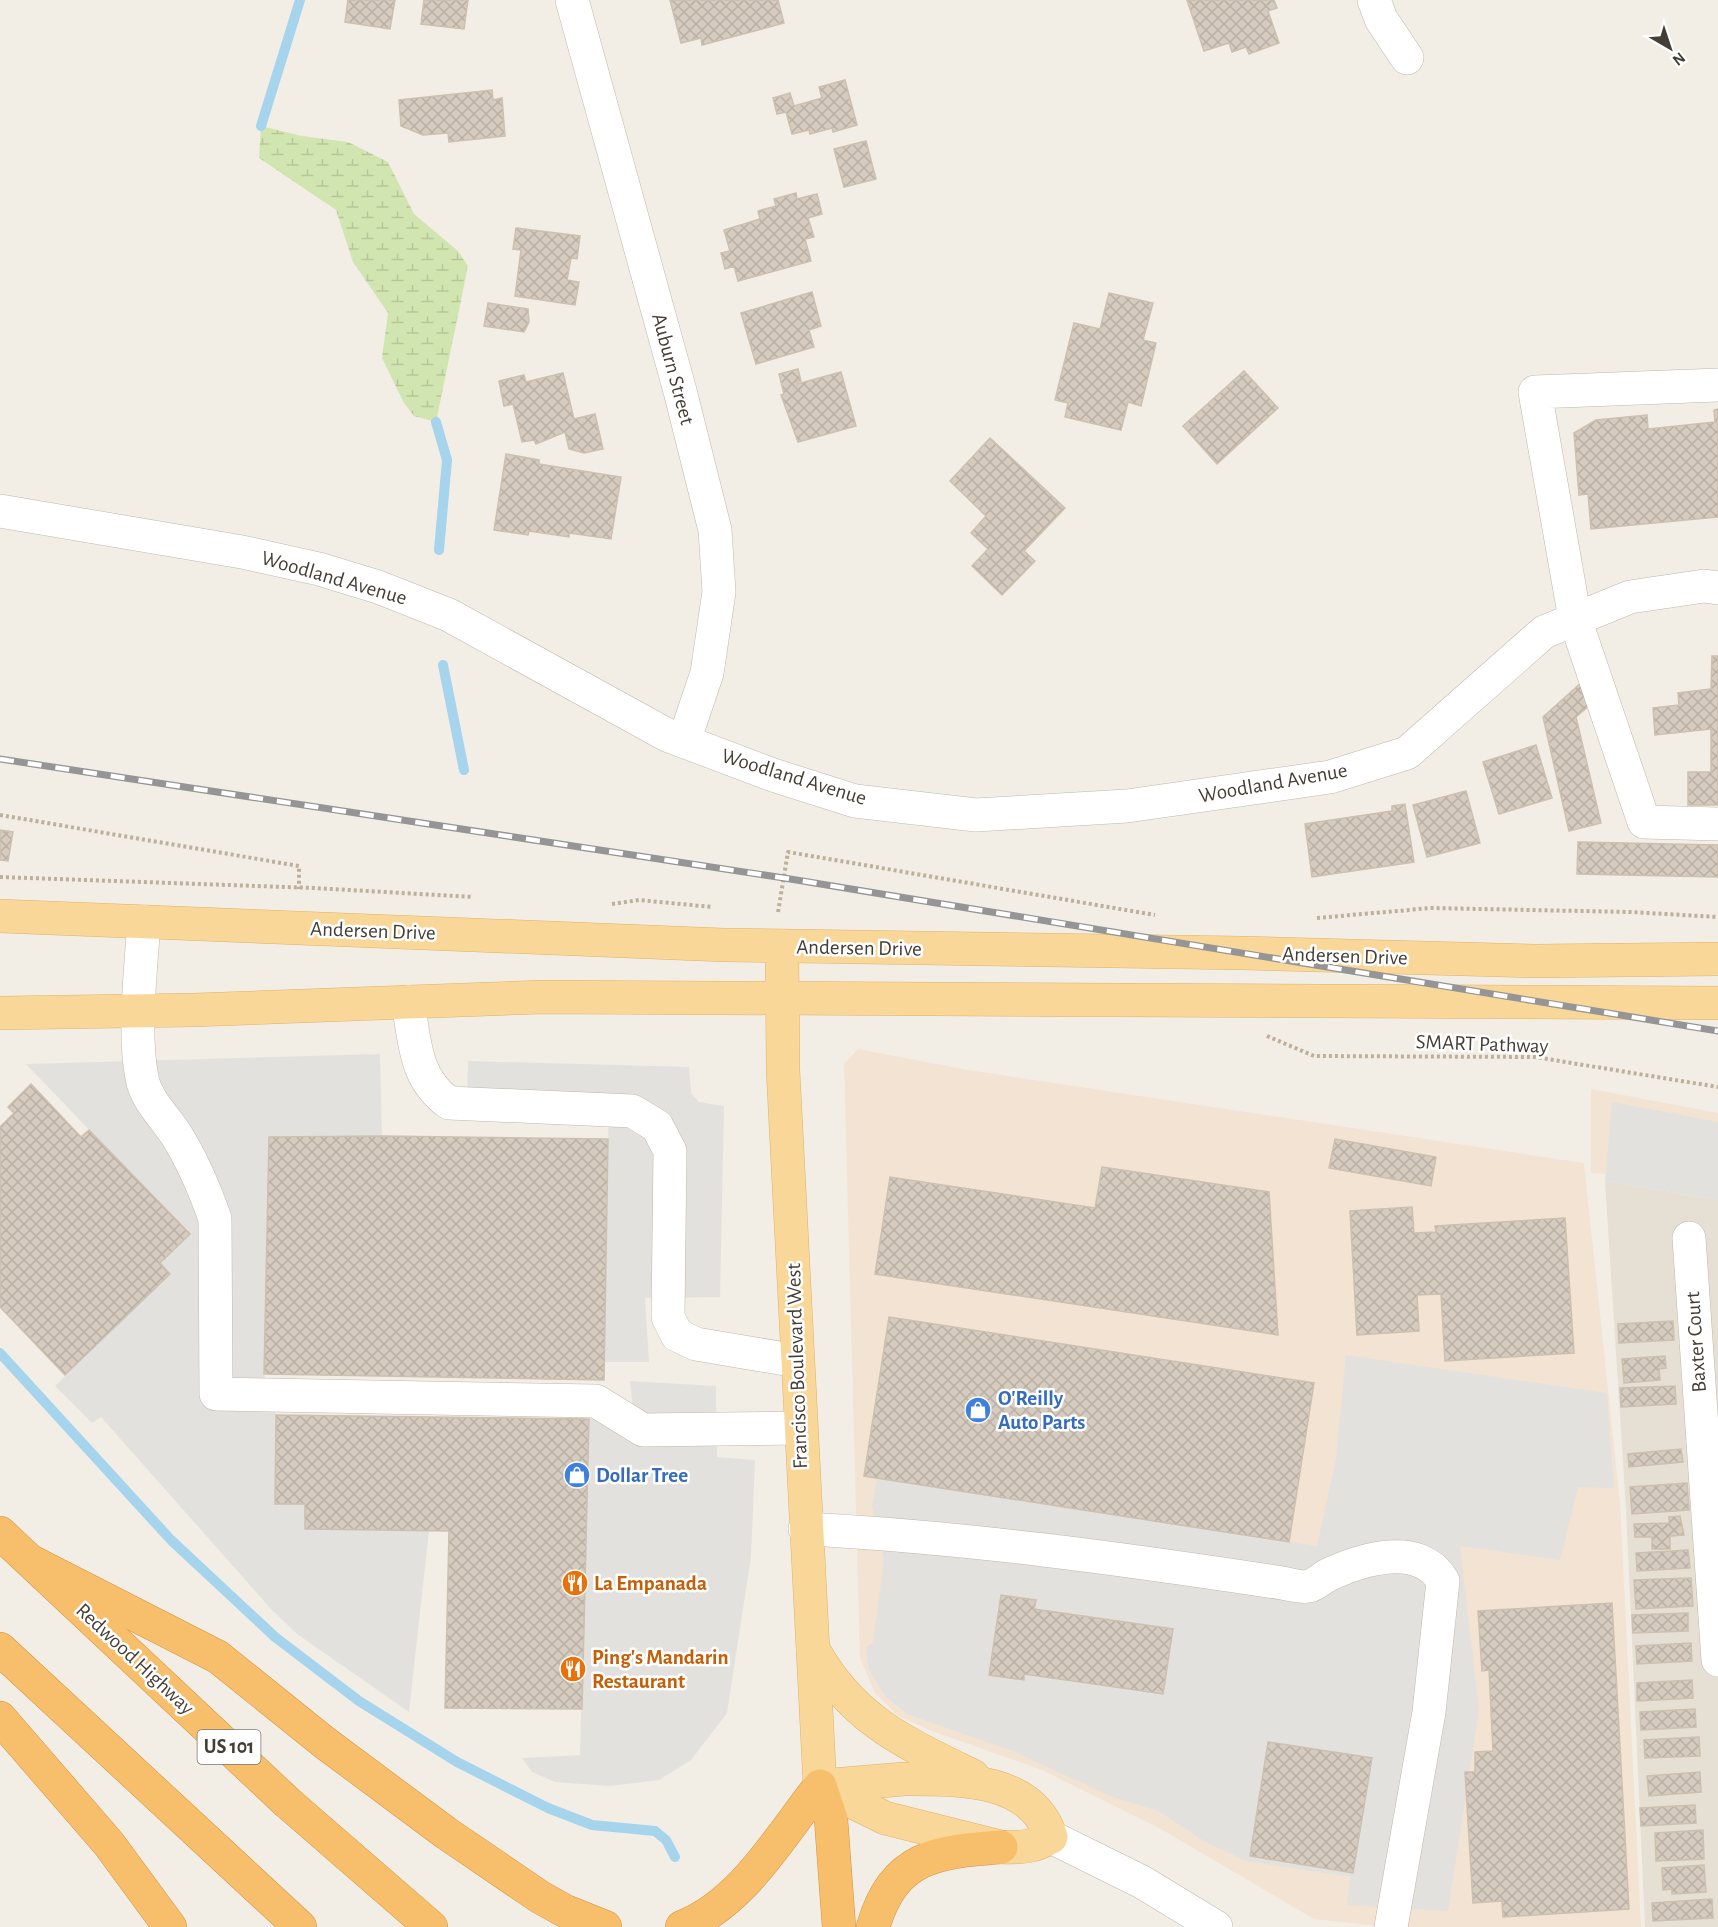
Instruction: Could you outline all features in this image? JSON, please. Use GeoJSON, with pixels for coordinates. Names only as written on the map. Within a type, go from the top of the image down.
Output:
{"type":"FeatureCollection","features":[{"type":"Feature","properties":{"kind":"highway","name":"Redwood Highway"},"geometry":{"type":"LineString","coordinates":[[0,1533],[288,1803],[431,1927]]}},
{"type":"Feature","properties":{"kind":"highway"},"geometry":{"type":"LineString","coordinates":[[32,1562],[218,1657],[325,1743],[446,1833],[540,1897],[573,1915],[605,1927]]}},
{"type":"Feature","properties":{"kind":"highway"},"geometry":{"type":"LineString","coordinates":[[0,1648],[300,1927]]}},
{"type":"Feature","properties":{"kind":"highway"},"geometry":{"type":"LineString","coordinates":[[0,1718],[109,1844],[170,1927]]}},
{"type":"Feature","properties":{"kind":"highway"},"geometry":{"type":"LineString","coordinates":[[682,1927],[718,1909],[736,1891],[820,1786]]}},
{"type":"Feature","properties":{"kind":"highway"},"geometry":{"type":"LineString","coordinates":[[820,1786],[831,1819],[839,1927]]}},
{"type":"Feature","properties":{"kind":"highway"},"geometry":{"type":"LineString","coordinates":[[873,1927],[887,1891],[898,1876],[912,1866],[944,1854],[1002,1847]]}},
{"type":"Feature","properties":{"kind":"main road","name":"Andersen Drive"},"geometry":{"type":"LineString","coordinates":[[0,916],[782,946],[1243,953],[1536,961],[1718,959]]}},
{"type":"Feature","properties":{"kind":"main road","name":"Francisco Boulevard West"},"geometry":{"type":"LineString","coordinates":[[782,946],[782,998],[799,1428],[820,1786]]}},
{"type":"Feature","properties":{"kind":"main road"},"geometry":{"type":"LineString","coordinates":[[0,1013],[138,1011],[543,997],[1718,1003]]}},
{"type":"Feature","properties":{"kind":"main road"},"geometry":{"type":"LineString","coordinates":[[813,1648],[839,1688],[884,1730],[994,1785],[1019,1795],[1035,1807],[1047,1822],[1052,1837],[1037,1845],[1020,1848],[1002,1847],[885,1818],[820,1786]]}},
{"type":"Feature","properties":{"kind":"main road"},"geometry":{"type":"LineString","coordinates":[[820,1786],[904,1779],[994,1785]]}},
{"type":"Feature","properties":{"kind":"street","name":"Auburn Street"},"geometry":{"type":"LineString","coordinates":[[572,0],[680,391],[715,530],[719,592],[707,673],[684,741]]}},
{"type":"Feature","properties":{"kind":"street"},"geometry":{"type":"LineString","coordinates":[[1374,0],[1382,19],[1407,58]]}},
{"type":"Feature","properties":{"kind":"street"},"geometry":{"type":"LineString","coordinates":[[1718,386],[1535,392],[1575,619],[1644,822],[1718,824]]}},
{"type":"Feature","properties":{"kind":"street","name":"Woodland Avenue"},"geometry":{"type":"LineString","coordinates":[[0,511],[242,552],[319,569],[378,587],[449,615],[667,735],[773,775],[855,801],[976,814],[1138,804],[1330,777],[1407,753],[1544,632],[1630,597],[1704,586],[1718,588]]}},
{"type":"Feature","properties":{"kind":"street"},"geometry":{"type":"LineString","coordinates":[[144,922],[138,1011],[142,1078],[150,1097],[182,1146],[206,1192],[215,1219],[216,1394],[596,1401],[643,1430],[799,1428]]}},
{"type":"Feature","properties":{"kind":"street"},"geometry":{"type":"LineString","coordinates":[[408,1002],[419,1064],[434,1092],[449,1103],[632,1112],[657,1126],[670,1150],[668,1317],[677,1335],[696,1344],[797,1361]]}},
{"type":"Feature","properties":{"kind":"street","name":"Baxter Court"},"geometry":{"type":"LineString","coordinates":[[1689,1238],[1718,1660]]}},
{"type":"Feature","properties":{"kind":"street"},"geometry":{"type":"LineString","coordinates":[[805,1529],[888,1533],[1191,1569],[1308,1587],[1358,1563],[1397,1556],[1423,1561],[1437,1570],[1443,1581],[1429,1712],[1391,1927]]}},
{"type":"Feature","properties":{"kind":"street"},"geometry":{"type":"LineString","coordinates":[[1052,1837],[1142,1882],[1216,1927]]}},
{"type":"Feature","properties":{"kind":"path"},"geometry":{"type":"LineString","coordinates":[[0,815],[299,866],[296,928]]}},
{"type":"Feature","properties":{"kind":"path"},"geometry":{"type":"LineString","coordinates":[[778,914],[788,852],[1163,916]]}},
{"type":"Feature","properties":{"kind":"path"},"geometry":{"type":"LineString","coordinates":[[0,877],[299,888],[480,898]]}},
{"type":"Feature","properties":{"kind":"path"},"geometry":{"type":"LineString","coordinates":[[608,904],[639,900],[719,908]]}},
{"type":"Feature","properties":{"kind":"path"},"geometry":{"type":"LineString","coordinates":[[1312,918],[1431,908],[1631,912],[1718,917]]}},
{"type":"Feature","properties":{"kind":"path"},"geometry":{"type":"LineString","coordinates":[[766,913],[789,915]]}},
{"type":"Feature","properties":{"kind":"path","name":"SMART Pathway"},"geometry":{"type":"LineString","coordinates":[[1314,1056],[1535,1058],[1718,1087]]}},
{"type":"Feature","properties":{"kind":"shaded area"},"geometry":{"type":"Polygon","coordinates":[[[858,1049],[968,1070],[1584,1163],[1620,1503],[1641,1927],[1387,1927],[1314,1919],[1159,1828],[1042,1770],[929,1730],[897,1715],[875,1693],[860,1658],[844,1064],[858,1049]]]}},
{"type":"Feature","properties":{"kind":"shaded area"},"geometry":{"type":"Polygon","coordinates":[[[380,1054],[382,1138],[269,1137],[264,1374],[276,1415],[275,1504],[305,1504],[305,1529],[429,1531],[409,1712],[297,1634],[271,1609],[101,1417],[92,1423],[55,1386],[170,1274],[160,1263],[189,1234],[26,1064],[380,1054]]]}},
{"type":"Feature","properties":{"kind":"shaded area"},"geometry":{"type":"Polygon","coordinates":[[[468,1061],[689,1067],[691,1093],[699,1102],[724,1106],[720,1297],[645,1298],[649,1362],[604,1362],[609,1095],[467,1096],[468,1061]]]}},
{"type":"Feature","properties":{"kind":"shaded area"},"geometry":{"type":"Polygon","coordinates":[[[1591,1089],[1718,1113],[1718,1180],[1591,1173],[1591,1089]]]}},
{"type":"Feature","properties":{"kind":"shaded area"},"geometry":{"type":"Polygon","coordinates":[[[1612,1102],[1718,1122],[1718,1200],[1605,1181],[1612,1102]]]}},
{"type":"Feature","properties":{"kind":"shaded area"},"geometry":{"type":"Polygon","coordinates":[[[1605,1181],[1718,1200],[1718,1927],[1645,1927],[1626,1509],[1605,1181]]]}},
{"type":"Feature","properties":{"kind":"shaded area"},"geometry":{"type":"Polygon","coordinates":[[[1346,1355],[1607,1393],[1614,1488],[1578,1487],[1560,1560],[1460,1546],[1479,1710],[1448,1911],[1347,1905],[1350,1877],[1246,1861],[1204,1841],[1158,1811],[1110,1796],[1013,1751],[907,1714],[885,1696],[869,1670],[866,1647],[873,1643],[884,1559],[872,1506],[877,1478],[1317,1546],[1336,1459],[1346,1355]],[[1001,1595],[989,1675],[1023,1680],[1036,1600],[1001,1595]],[[1268,1742],[1250,1856],[1353,1872],[1371,1758],[1268,1742]]]}},
{"type":"Feature","properties":{"kind":"shaded area"},"geometry":{"type":"Polygon","coordinates":[[[630,1381],[716,1386],[717,1457],[755,1460],[751,1557],[727,1713],[691,1760],[659,1780],[610,1786],[555,1782],[532,1772],[522,1758],[580,1755],[589,1419],[634,1418],[630,1381]]]}},
{"type":"Feature","properties":{"kind":"green space"},"geometry":{"type":"Polygon","coordinates":[[[261,126],[302,136],[348,142],[388,162],[414,214],[458,251],[468,266],[436,422],[414,416],[404,403],[382,358],[388,313],[353,262],[336,210],[259,158],[261,126]]]}},
{"type":"Feature","properties":{"kind":"building"},"geometry":{"type":"Polygon","coordinates":[[[348,0],[395,0],[390,29],[345,22],[348,0]]]}},
{"type":"Feature","properties":{"kind":"building"},"geometry":{"type":"Polygon","coordinates":[[[424,0],[468,0],[464,29],[421,24],[424,0]]]}},
{"type":"Feature","properties":{"kind":"building"},"geometry":{"type":"Polygon","coordinates":[[[670,0],[778,0],[784,23],[702,45],[701,38],[681,43],[670,0]]]}},
{"type":"Feature","properties":{"kind":"building"},"geometry":{"type":"Polygon","coordinates":[[[1187,0],[1274,0],[1277,8],[1268,11],[1279,43],[1249,54],[1246,47],[1232,52],[1229,43],[1204,51],[1187,0]]]}},
{"type":"Feature","properties":{"kind":"building"},"geometry":{"type":"Polygon","coordinates":[[[845,80],[857,125],[833,132],[832,128],[810,134],[809,130],[792,134],[786,112],[777,114],[773,98],[790,93],[794,106],[822,98],[819,87],[845,80]]]}},
{"type":"Feature","properties":{"kind":"building"},"geometry":{"type":"Polygon","coordinates":[[[492,90],[493,100],[502,98],[505,136],[449,142],[448,133],[423,135],[401,126],[399,100],[492,90]]]}},
{"type":"Feature","properties":{"kind":"building"},"geometry":{"type":"Polygon","coordinates":[[[866,141],[876,179],[844,187],[834,149],[866,141]]]}},
{"type":"Feature","properties":{"kind":"building"},"geometry":{"type":"Polygon","coordinates":[[[796,193],[797,199],[817,194],[822,214],[808,218],[814,237],[805,239],[811,261],[738,281],[734,266],[725,269],[721,253],[730,251],[724,230],[760,219],[758,211],[776,206],[774,199],[796,193]]]}},
{"type":"Feature","properties":{"kind":"building"},"geometry":{"type":"Polygon","coordinates":[[[516,228],[580,236],[577,259],[571,258],[567,280],[579,282],[575,305],[515,296],[521,250],[513,249],[516,228]]]}},
{"type":"Feature","properties":{"kind":"building"},"geometry":{"type":"Polygon","coordinates":[[[812,292],[821,326],[809,330],[814,347],[756,364],[741,313],[812,292]]]}},
{"type":"Feature","properties":{"kind":"building"},"geometry":{"type":"Polygon","coordinates":[[[1109,293],[1153,303],[1143,340],[1156,343],[1141,406],[1128,402],[1121,430],[1065,417],[1068,403],[1055,400],[1074,323],[1100,329],[1109,293]]]}},
{"type":"Feature","properties":{"kind":"building"},"geometry":{"type":"Polygon","coordinates":[[[488,303],[528,309],[529,322],[524,332],[484,326],[488,303]]]}},
{"type":"Feature","properties":{"kind":"building"},"geometry":{"type":"Polygon","coordinates":[[[798,369],[801,381],[797,384],[841,372],[856,426],[798,442],[781,395],[784,394],[779,374],[798,369]]]}},
{"type":"Feature","properties":{"kind":"building"},"geometry":{"type":"Polygon","coordinates":[[[1244,371],[1278,408],[1217,464],[1183,426],[1244,371]]]}},
{"type":"Feature","properties":{"kind":"building"},"geometry":{"type":"Polygon","coordinates":[[[563,373],[574,419],[595,414],[603,449],[584,453],[569,449],[565,432],[536,444],[534,440],[522,442],[513,404],[504,406],[499,381],[524,375],[526,382],[563,373]]]}},
{"type":"Feature","properties":{"kind":"building"},"geometry":{"type":"Polygon","coordinates":[[[1718,409],[1718,517],[1591,529],[1588,494],[1579,495],[1574,433],[1596,420],[1647,415],[1648,429],[1715,422],[1714,410],[1718,409]]]}},
{"type":"Feature","properties":{"kind":"building"},"geometry":{"type":"Polygon","coordinates":[[[990,438],[1065,508],[1024,551],[1035,561],[1002,595],[972,566],[988,549],[971,533],[986,516],[950,481],[990,438]]]}},
{"type":"Feature","properties":{"kind":"building"},"geometry":{"type":"Polygon","coordinates":[[[506,454],[539,460],[539,464],[621,477],[611,539],[569,533],[569,537],[529,531],[528,535],[494,530],[506,454]]]}},
{"type":"Feature","properties":{"kind":"building"},"geometry":{"type":"Polygon","coordinates":[[[1712,656],[1718,656],[1718,805],[1688,805],[1688,772],[1711,772],[1711,729],[1655,735],[1653,708],[1679,705],[1678,693],[1711,689],[1712,656]]]}},
{"type":"Feature","properties":{"kind":"building"},"geometry":{"type":"Polygon","coordinates":[[[1583,681],[1598,698],[1576,717],[1601,823],[1569,831],[1543,717],[1583,681]]]}},
{"type":"Feature","properties":{"kind":"building"},"geometry":{"type":"Polygon","coordinates":[[[1536,745],[1552,798],[1499,814],[1483,762],[1536,745]]]}},
{"type":"Feature","properties":{"kind":"building"},"geometry":{"type":"Polygon","coordinates":[[[1466,791],[1480,843],[1427,857],[1413,805],[1466,791]]]}},
{"type":"Feature","properties":{"kind":"building"},"geometry":{"type":"Polygon","coordinates":[[[1405,804],[1414,862],[1312,877],[1305,824],[1392,811],[1392,806],[1405,804]]]}},
{"type":"Feature","properties":{"kind":"building"},"geometry":{"type":"Polygon","coordinates":[[[0,830],[13,832],[8,861],[0,860],[0,830]]]}},
{"type":"Feature","properties":{"kind":"building"},"geometry":{"type":"Polygon","coordinates":[[[1578,842],[1718,845],[1718,877],[1577,874],[1578,842]]]}},
{"type":"Feature","properties":{"kind":"building"},"geometry":{"type":"Polygon","coordinates":[[[31,1084],[81,1137],[89,1130],[190,1234],[160,1263],[170,1274],[65,1375],[0,1307],[0,1127],[14,1113],[8,1107],[31,1084]]]}},
{"type":"Feature","properties":{"kind":"building"},"geometry":{"type":"Polygon","coordinates":[[[269,1137],[608,1139],[604,1380],[264,1374],[269,1137]]]}},
{"type":"Feature","properties":{"kind":"building"},"geometry":{"type":"Polygon","coordinates":[[[1335,1139],[1436,1157],[1431,1186],[1329,1168],[1335,1139]]]}},
{"type":"Feature","properties":{"kind":"building"},"geometry":{"type":"Polygon","coordinates":[[[1102,1167],[1269,1192],[1278,1335],[875,1274],[890,1177],[1095,1208],[1102,1167]]]}},
{"type":"Feature","properties":{"kind":"building"},"geometry":{"type":"Polygon","coordinates":[[[1412,1207],[1414,1233],[1436,1232],[1435,1226],[1565,1218],[1574,1353],[1445,1361],[1441,1294],[1417,1295],[1419,1331],[1357,1335],[1350,1211],[1412,1207]]]}},
{"type":"Feature","properties":{"kind":"building"},"geometry":{"type":"Polygon","coordinates":[[[889,1317],[1314,1383],[1289,1542],[864,1476],[889,1317]]]}},
{"type":"Feature","properties":{"kind":"building"},"geometry":{"type":"Polygon","coordinates":[[[1673,1321],[1674,1340],[1619,1343],[1618,1324],[1673,1321]]]}},
{"type":"Feature","properties":{"kind":"building"},"geometry":{"type":"Polygon","coordinates":[[[1665,1356],[1666,1368],[1659,1369],[1660,1380],[1624,1383],[1622,1359],[1665,1356]]]}},
{"type":"Feature","properties":{"kind":"building"},"geometry":{"type":"Polygon","coordinates":[[[1675,1386],[1676,1404],[1621,1407],[1620,1388],[1675,1386]]]}},
{"type":"Feature","properties":{"kind":"building"},"geometry":{"type":"Polygon","coordinates":[[[276,1415],[589,1419],[582,1709],[445,1708],[449,1531],[305,1529],[305,1504],[275,1504],[276,1415]]]}},
{"type":"Feature","properties":{"kind":"building"},"geometry":{"type":"Polygon","coordinates":[[[1681,1449],[1683,1462],[1629,1467],[1628,1454],[1681,1449]]]}},
{"type":"Feature","properties":{"kind":"building"},"geometry":{"type":"Polygon","coordinates":[[[1687,1483],[1689,1510],[1632,1514],[1630,1487],[1687,1483]]]}},
{"type":"Feature","properties":{"kind":"building"},"geometry":{"type":"Polygon","coordinates":[[[1680,1516],[1684,1535],[1670,1536],[1670,1549],[1652,1549],[1652,1537],[1635,1537],[1634,1524],[1669,1523],[1669,1517],[1680,1516]]]}},
{"type":"Feature","properties":{"kind":"building"},"geometry":{"type":"Polygon","coordinates":[[[1688,1550],[1690,1568],[1637,1571],[1636,1553],[1688,1550]]]}},
{"type":"Feature","properties":{"kind":"building"},"geometry":{"type":"Polygon","coordinates":[[[1691,1578],[1693,1606],[1636,1609],[1634,1580],[1691,1578]]]}},
{"type":"Feature","properties":{"kind":"building"},"geometry":{"type":"Polygon","coordinates":[[[1001,1595],[1036,1600],[1034,1609],[1173,1629],[1163,1694],[1024,1674],[1024,1680],[989,1675],[1001,1595]]]}},
{"type":"Feature","properties":{"kind":"building"},"geometry":{"type":"Polygon","coordinates":[[[1612,1603],[1629,1909],[1503,1917],[1502,1901],[1473,1903],[1465,1772],[1475,1772],[1475,1752],[1493,1751],[1489,1670],[1482,1671],[1478,1611],[1612,1603]]]}},
{"type":"Feature","properties":{"kind":"building"},"geometry":{"type":"Polygon","coordinates":[[[1688,1613],[1688,1631],[1633,1633],[1632,1615],[1688,1613]]]}},
{"type":"Feature","properties":{"kind":"building"},"geometry":{"type":"Polygon","coordinates":[[[1691,1643],[1692,1661],[1637,1664],[1636,1646],[1691,1643]]]}},
{"type":"Feature","properties":{"kind":"building"},"geometry":{"type":"Polygon","coordinates":[[[1692,1680],[1693,1698],[1637,1701],[1637,1683],[1692,1680]]]}},
{"type":"Feature","properties":{"kind":"building"},"geometry":{"type":"Polygon","coordinates":[[[1695,1709],[1696,1727],[1641,1730],[1640,1712],[1695,1709]]]}},
{"type":"Feature","properties":{"kind":"building"},"geometry":{"type":"Polygon","coordinates":[[[1699,1737],[1700,1756],[1645,1758],[1644,1740],[1699,1737]]]}},
{"type":"Feature","properties":{"kind":"building"},"geometry":{"type":"Polygon","coordinates":[[[1268,1742],[1372,1758],[1353,1873],[1250,1856],[1268,1742]]]}},
{"type":"Feature","properties":{"kind":"building"},"geometry":{"type":"Polygon","coordinates":[[[1700,1772],[1701,1792],[1649,1796],[1647,1776],[1700,1772]]]}},
{"type":"Feature","properties":{"kind":"building"},"geometry":{"type":"Polygon","coordinates":[[[1695,1805],[1696,1823],[1641,1826],[1640,1808],[1695,1805]]]}},
{"type":"Feature","properties":{"kind":"building"},"geometry":{"type":"Polygon","coordinates":[[[1703,1830],[1704,1859],[1656,1861],[1655,1833],[1703,1830]]]}},
{"type":"Feature","properties":{"kind":"building"},"geometry":{"type":"Polygon","coordinates":[[[1704,1865],[1706,1892],[1672,1894],[1672,1889],[1663,1890],[1662,1868],[1704,1865]]]}},
{"type":"Feature","properties":{"kind":"building"},"geometry":{"type":"Polygon","coordinates":[[[1712,1899],[1713,1918],[1653,1921],[1652,1903],[1712,1899]]]}},
{"type":"Feature","properties":{"kind":"waterway"},"geometry":{"type":"LineString","coordinates":[[261,126],[300,0]]}},
{"type":"Feature","properties":{"kind":"waterway"},"geometry":{"type":"LineString","coordinates":[[436,422],[447,460],[439,550]]}},
{"type":"Feature","properties":{"kind":"waterway"},"geometry":{"type":"LineString","coordinates":[[443,665],[464,770]]}},
{"type":"Feature","properties":{"kind":"waterway"},"geometry":{"type":"LineString","coordinates":[[0,1353],[171,1540],[275,1637],[359,1701],[457,1762],[548,1808],[592,1825],[655,1831],[666,1840],[675,1857]]}},
{"type":"Feature","properties":{"kind":"railway"},"geometry":{"type":"LineString","coordinates":[[0,759],[784,878],[1718,1031]]}},
{"type":"Feature","properties":{"kind":"place","name":"O'Reilly Auto Parts"},"geometry":{"type":"Point","coordinates":[978,1410]}},
{"type":"Feature","properties":{"kind":"place","name":"Dollar Tree"},"geometry":{"type":"Point","coordinates":[577,1475]}},
{"type":"Feature","properties":{"kind":"place","name":"La Empanada"},"geometry":{"type":"Point","coordinates":[575,1583]}},
{"type":"Feature","properties":{"kind":"place","name":"Ping's Mandarin Restaurant"},"geometry":{"type":"Point","coordinates":[573,1669]}}]}
